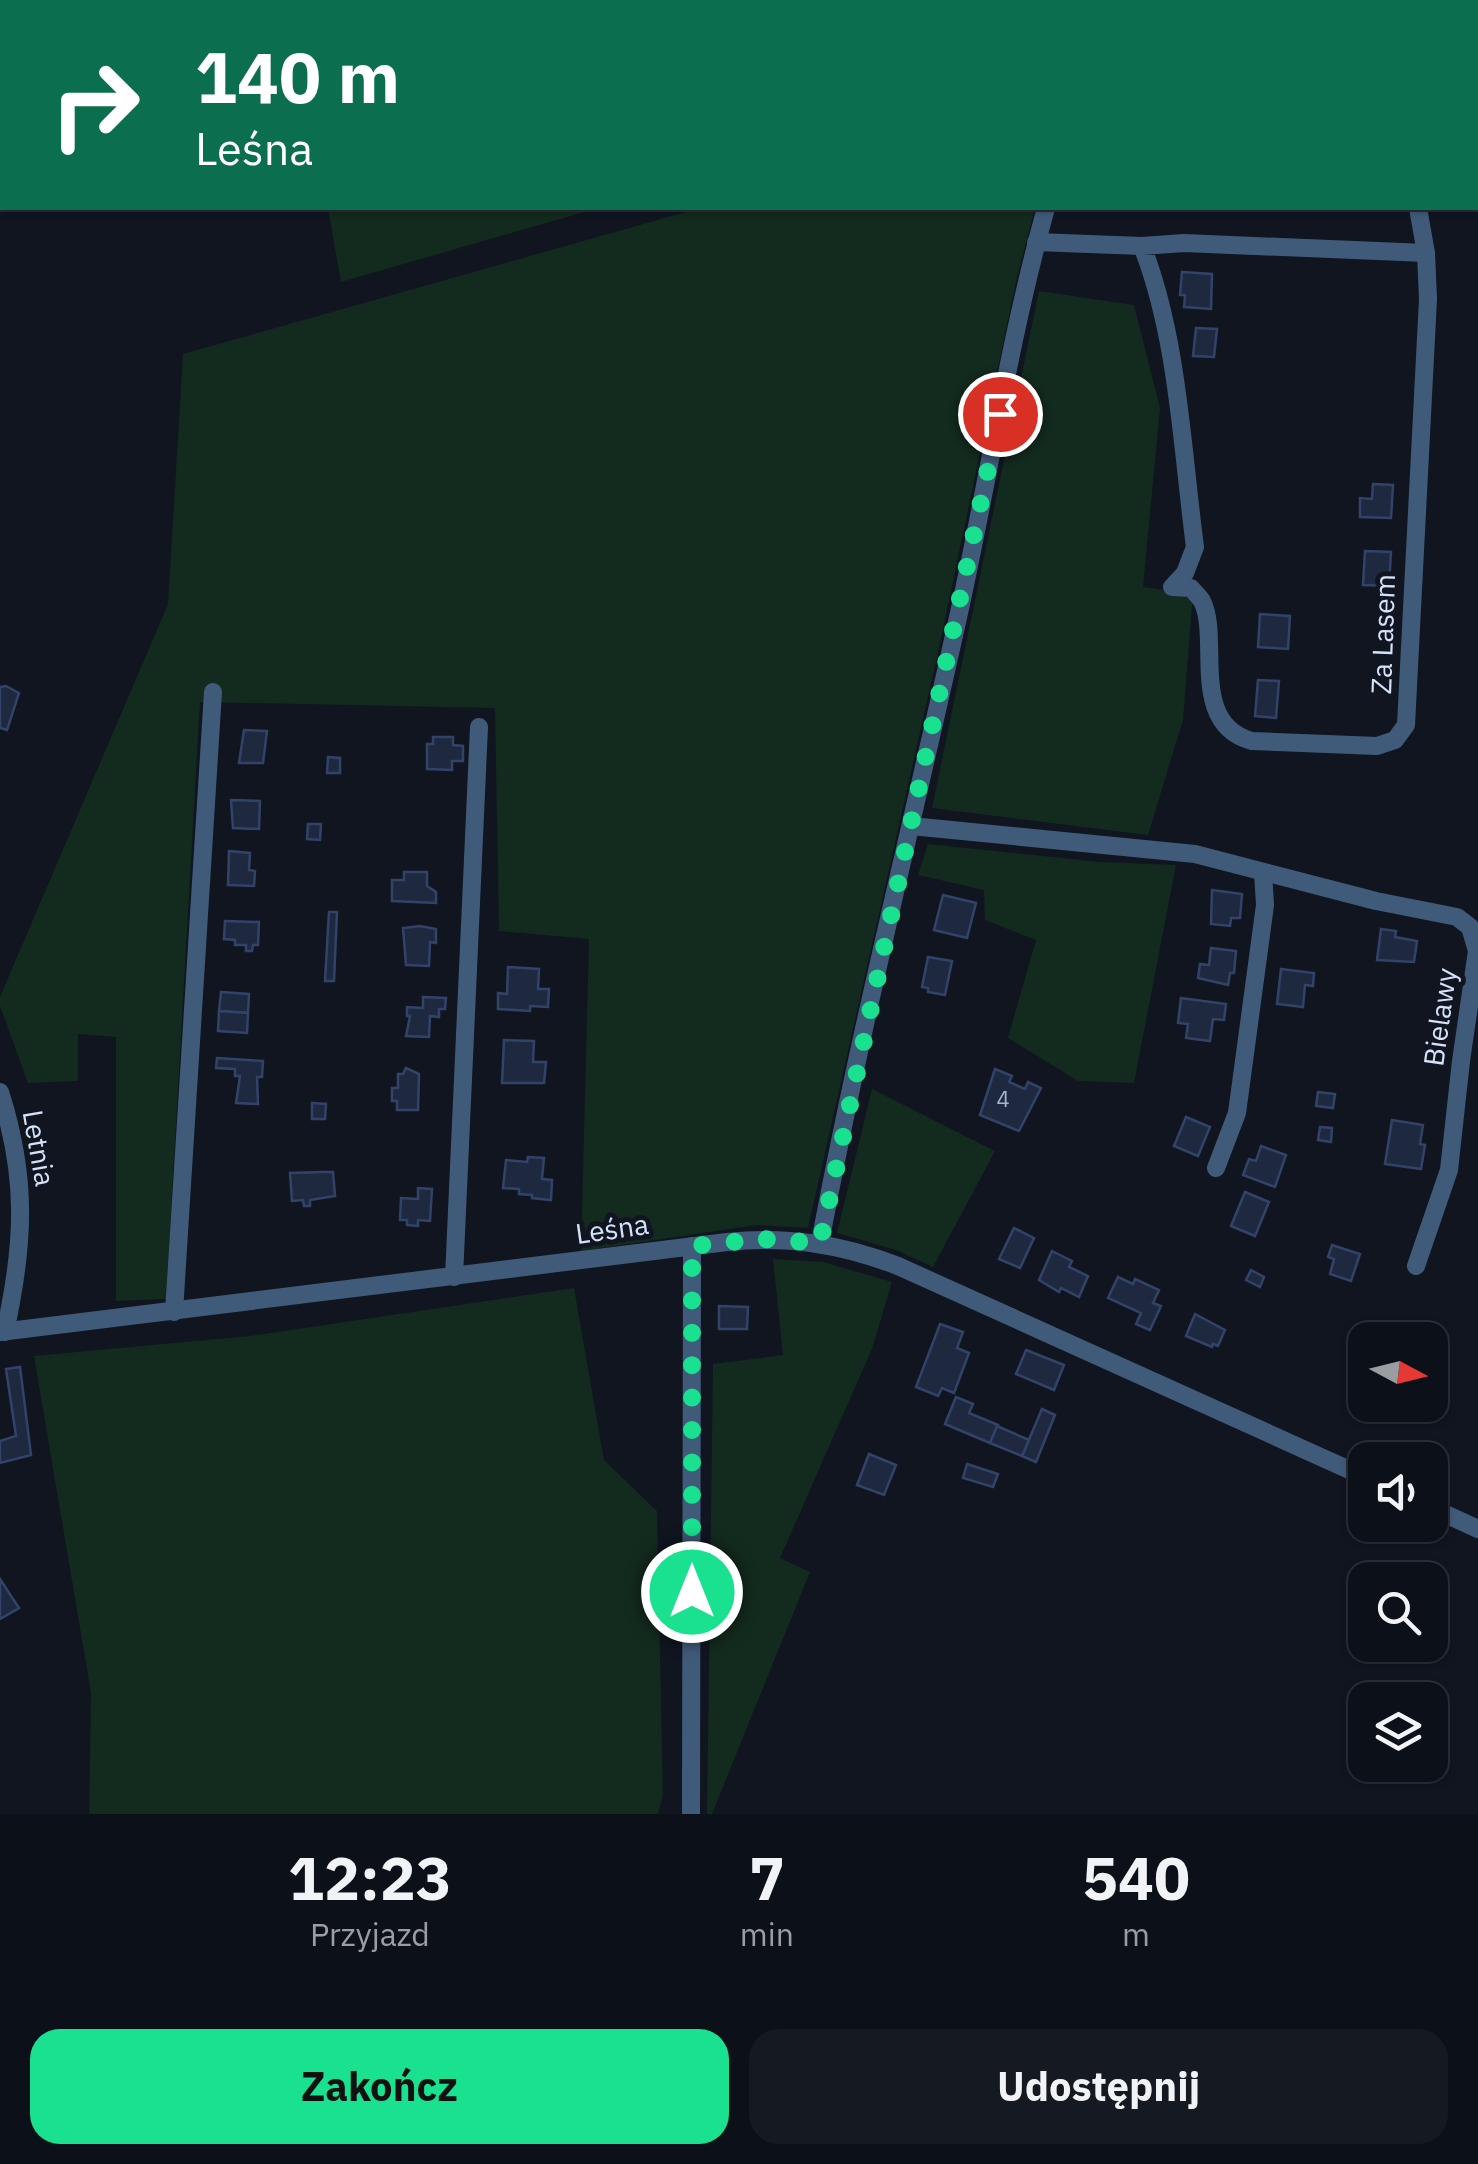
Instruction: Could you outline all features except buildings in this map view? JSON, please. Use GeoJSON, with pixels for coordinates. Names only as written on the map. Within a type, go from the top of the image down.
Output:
{"type":"FeatureCollection","features":[{"type":"Feature","properties":{"kind":"street"},"geometry":{"type":"LineString","coordinates":[[820,1243],[988,480],[1018,316],[1045,210]]}},
{"type":"Feature","properties":{"kind":"street","name":"Za Lasem"},"geometry":{"type":"LineString","coordinates":[[1142,246],[1155,280],[1168,347],[1195,547],[1185,573],[1172,587],[1191,588],[1202,602],[1216,708],[1237,736],[1252,741],[1369,746],[1396,740],[1408,719],[1428,299],[1418,210]]}},
{"type":"Feature","properties":{"kind":"street"},"geometry":{"type":"LineString","coordinates":[[1036,242],[1142,246],[1184,243],[1426,253]]}},
{"type":"Feature","properties":{"kind":"street"},"geometry":{"type":"LineString","coordinates":[[174,1312],[213,692]]}},
{"type":"Feature","properties":{"kind":"street"},"geometry":{"type":"LineString","coordinates":[[454,1277],[479,727]]}},
{"type":"Feature","properties":{"kind":"street","name":"Bielawy"},"geometry":{"type":"LineString","coordinates":[[911,826],[1196,854],[1376,901],[1443,913],[1466,922],[1475,936],[1477,959],[1460,1061],[1449,1170],[1416,1266]]}},
{"type":"Feature","properties":{"kind":"street"},"geometry":{"type":"LineString","coordinates":[[1216,1168],[1236,1112],[1266,905],[1263,872]]}},
{"type":"Feature","properties":{"kind":"street","name":"Letnia"},"geometry":{"type":"LineString","coordinates":[[0,1092],[15,1156],[21,1224],[18,1277],[2,1332]]}},
{"type":"Feature","properties":{"kind":"street","name":"Leśna"},"geometry":{"type":"LineString","coordinates":[[2,1332],[692,1246],[762,1239],[820,1243],[898,1266],[1348,1469]]}},
{"type":"Feature","properties":{"kind":"street"},"geometry":{"type":"LineString","coordinates":[[691,1814],[692,1246]]}},
{"type":"Feature","properties":{"kind":"street"},"geometry":{"type":"LineString","coordinates":[[1448,1515],[1478,1529]]}},
{"type":"Feature","properties":{"kind":"green space"},"geometry":{"type":"Polygon","coordinates":[[[328,210],[591,210],[341,282],[328,210]]]}},
{"type":"Feature","properties":{"kind":"green space"},"geometry":{"type":"Polygon","coordinates":[[[693,210],[1034,210],[808,1228],[757,1225],[581,1251],[589,939],[499,931],[495,708],[200,702],[166,1299],[116,1301],[116,1037],[78,1034],[78,1081],[28,1083],[0,997],[168,604],[183,354],[693,210]]]}},
{"type":"Feature","properties":{"kind":"green space"},"geometry":{"type":"Polygon","coordinates":[[[1039,291],[1134,305],[1160,408],[1143,587],[1193,594],[1183,720],[1148,835],[932,808],[1039,291]]]}},
{"type":"Feature","properties":{"kind":"green space"},"geometry":{"type":"Polygon","coordinates":[[[928,844],[1100,862],[1176,865],[1134,1083],[1078,1081],[1008,1038],[1036,940],[985,920],[984,890],[918,875],[928,844]]]}},
{"type":"Feature","properties":{"kind":"green space"},"geometry":{"type":"Polygon","coordinates":[[[872,1089],[995,1151],[933,1267],[896,1250],[837,1233],[872,1089]]]}},
{"type":"Feature","properties":{"kind":"green space"},"geometry":{"type":"Polygon","coordinates":[[[773,1259],[823,1262],[892,1282],[872,1349],[780,1558],[810,1572],[712,1814],[707,1814],[713,1364],[783,1355],[773,1259]]]}},
{"type":"Feature","properties":{"kind":"green space"},"geometry":{"type":"Polygon","coordinates":[[[574,1288],[604,1460],[657,1511],[663,1795],[658,1814],[89,1814],[91,1693],[34,1356],[250,1336],[574,1288]]]}},
{"type":"Feature","properties":{"kind":"route"},"geometry":{"type":"LineString","coordinates":[[692,1592],[692,1246],[762,1239],[820,1243],[1000,414]]}}]}
